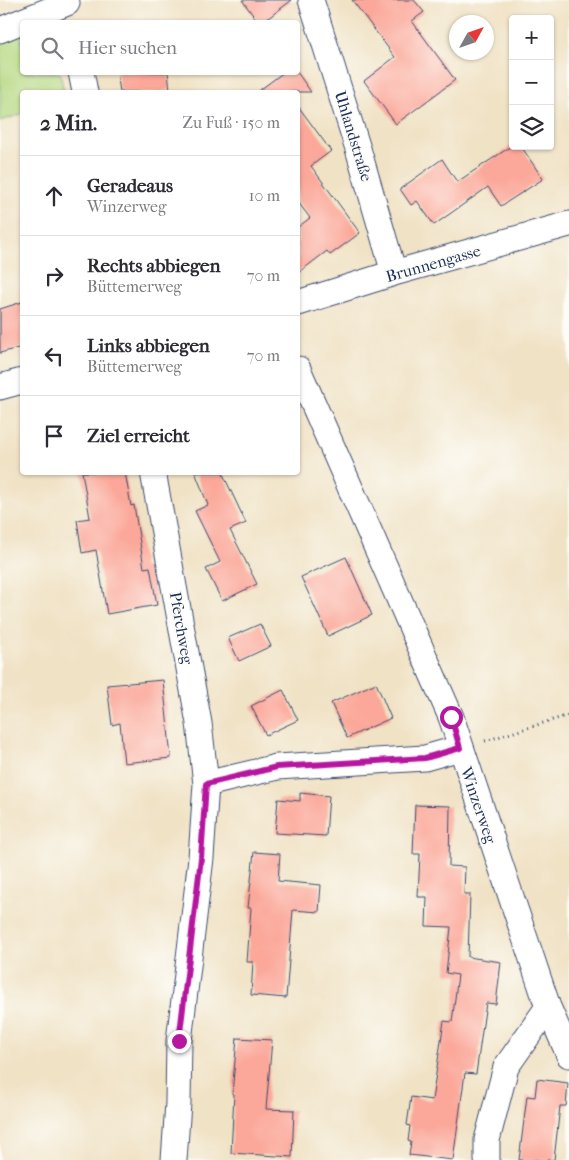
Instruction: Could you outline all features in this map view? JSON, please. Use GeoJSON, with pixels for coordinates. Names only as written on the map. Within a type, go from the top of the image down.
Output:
{"type":"FeatureCollection","features":[{"type":"Feature","properties":{"kind":"street","name":"Uhlandstraße"},"geometry":{"type":"LineString","coordinates":[[311,0],[359,152],[394,273]]}},
{"type":"Feature","properties":{"kind":"street"},"geometry":{"type":"LineString","coordinates":[[31,20],[68,8]]}},
{"type":"Feature","properties":{"kind":"street"},"geometry":{"type":"LineString","coordinates":[[0,30],[20,24]]}},
{"type":"Feature","properties":{"kind":"street"},"geometry":{"type":"LineString","coordinates":[[82,75],[85,90]]}},
{"type":"Feature","properties":{"kind":"street","name":"Brunnengasse"},"geometry":{"type":"LineString","coordinates":[[300,302],[394,273],[569,224]]}},
{"type":"Feature","properties":{"kind":"street","name":"Winzerweg"},"geometry":{"type":"LineString","coordinates":[[300,374],[451,717],[548,1007],[569,1055]]}},
{"type":"Feature","properties":{"kind":"street"},"geometry":{"type":"LineString","coordinates":[[0,387],[20,382]]}},
{"type":"Feature","properties":{"kind":"street","name":"Pferchweg"},"geometry":{"type":"LineString","coordinates":[[154,475],[199,723],[206,784],[201,858],[179,1041],[178,1103],[174,1160]]}},
{"type":"Feature","properties":{"kind":"street"},"geometry":{"type":"LineString","coordinates":[[206,784],[277,767],[425,758],[460,748]]}},
{"type":"Feature","properties":{"kind":"street"},"geometry":{"type":"LineString","coordinates":[[487,1160],[487,1140],[506,1067],[548,1007]]}},
{"type":"Feature","properties":{"kind":"path"},"geometry":{"type":"LineString","coordinates":[[460,748],[569,716]]}},
{"type":"Feature","properties":{"kind":"green space"},"geometry":{"type":"Polygon","coordinates":[[[20,29],[20,75],[60,75],[64,90],[20,90],[20,115],[0,121],[0,35],[20,29]]]}},
{"type":"Feature","properties":{"kind":"building"},"geometry":{"type":"Polygon","coordinates":[[[242,0],[292,0],[266,20],[257,20],[242,0]]]}},
{"type":"Feature","properties":{"kind":"building"},"geometry":{"type":"Polygon","coordinates":[[[352,0],[414,0],[424,12],[412,21],[455,80],[396,124],[364,81],[395,57],[352,0]]]}},
{"type":"Feature","properties":{"kind":"building"},"geometry":{"type":"Polygon","coordinates":[[[117,75],[168,75],[170,90],[120,90],[117,75]]]}},
{"type":"Feature","properties":{"kind":"building"},"geometry":{"type":"Polygon","coordinates":[[[280,75],[299,75],[311,92],[300,92],[300,90],[260,90],[280,75]]]}},
{"type":"Feature","properties":{"kind":"building"},"geometry":{"type":"Polygon","coordinates":[[[300,109],[331,151],[311,166],[360,233],[330,255],[327,251],[300,271],[300,226],[310,218],[300,205],[300,109]]]}},
{"type":"Feature","properties":{"kind":"building"},"geometry":{"type":"Polygon","coordinates":[[[509,148],[509,150],[524,150],[543,179],[501,206],[488,187],[434,225],[417,201],[411,205],[400,189],[442,159],[457,182],[509,148]]]}},
{"type":"Feature","properties":{"kind":"building"},"geometry":{"type":"Polygon","coordinates":[[[20,303],[20,348],[0,353],[0,309],[20,303]]]}},
{"type":"Feature","properties":{"kind":"building"},"geometry":{"type":"Polygon","coordinates":[[[83,475],[126,475],[131,506],[134,505],[144,568],[150,567],[157,605],[107,614],[96,550],[82,553],[77,520],[90,518],[83,475]]]}},
{"type":"Feature","properties":{"kind":"building"},"geometry":{"type":"Polygon","coordinates":[[[196,475],[223,475],[246,523],[230,530],[257,584],[222,601],[206,569],[220,562],[195,511],[208,505],[196,475]]]}},
{"type":"Feature","properties":{"kind":"building"},"geometry":{"type":"Polygon","coordinates":[[[346,557],[372,615],[328,636],[301,577],[346,557]]]}},
{"type":"Feature","properties":{"kind":"building"},"geometry":{"type":"Polygon","coordinates":[[[260,624],[271,646],[239,661],[228,638],[260,624]]]}},
{"type":"Feature","properties":{"kind":"building"},"geometry":{"type":"Polygon","coordinates":[[[163,680],[171,758],[124,763],[120,723],[112,725],[107,685],[163,680]]]}},
{"type":"Feature","properties":{"kind":"building"},"geometry":{"type":"Polygon","coordinates":[[[376,683],[391,718],[347,738],[331,703],[376,683]]]}},
{"type":"Feature","properties":{"kind":"building"},"geometry":{"type":"Polygon","coordinates":[[[283,690],[298,720],[266,735],[251,706],[283,690]]]}},
{"type":"Feature","properties":{"kind":"building"},"geometry":{"type":"Polygon","coordinates":[[[300,793],[329,796],[326,836],[275,833],[278,799],[300,801],[300,793]]]}},
{"type":"Feature","properties":{"kind":"building"},"geometry":{"type":"Polygon","coordinates":[[[415,805],[450,806],[449,866],[465,867],[464,894],[470,894],[468,957],[501,962],[496,1004],[486,1003],[476,1074],[465,1073],[453,1160],[409,1155],[411,1142],[408,1141],[410,1126],[407,1125],[411,1097],[432,1100],[444,1021],[452,1022],[458,975],[446,973],[451,927],[426,926],[427,897],[418,897],[420,854],[413,854],[415,805]]]}},
{"type":"Feature","properties":{"kind":"building"},"geometry":{"type":"Polygon","coordinates":[[[254,852],[280,854],[278,881],[321,885],[319,912],[293,910],[286,998],[251,995],[253,962],[247,962],[251,908],[248,908],[254,852]]]}},
{"type":"Feature","properties":{"kind":"building"},"geometry":{"type":"Polygon","coordinates":[[[237,1038],[272,1040],[266,1109],[294,1110],[292,1157],[231,1153],[234,1094],[232,1094],[237,1038]]]}},
{"type":"Feature","properties":{"kind":"building"},"geometry":{"type":"Polygon","coordinates":[[[537,1079],[568,1083],[566,1106],[560,1106],[554,1160],[519,1160],[527,1096],[535,1097],[537,1079]]]}},
{"type":"Feature","properties":{"kind":"route"},"geometry":{"type":"LineString","coordinates":[[179,1041],[201,858],[206,784],[277,767],[425,758],[460,748],[451,717]]}}]}
